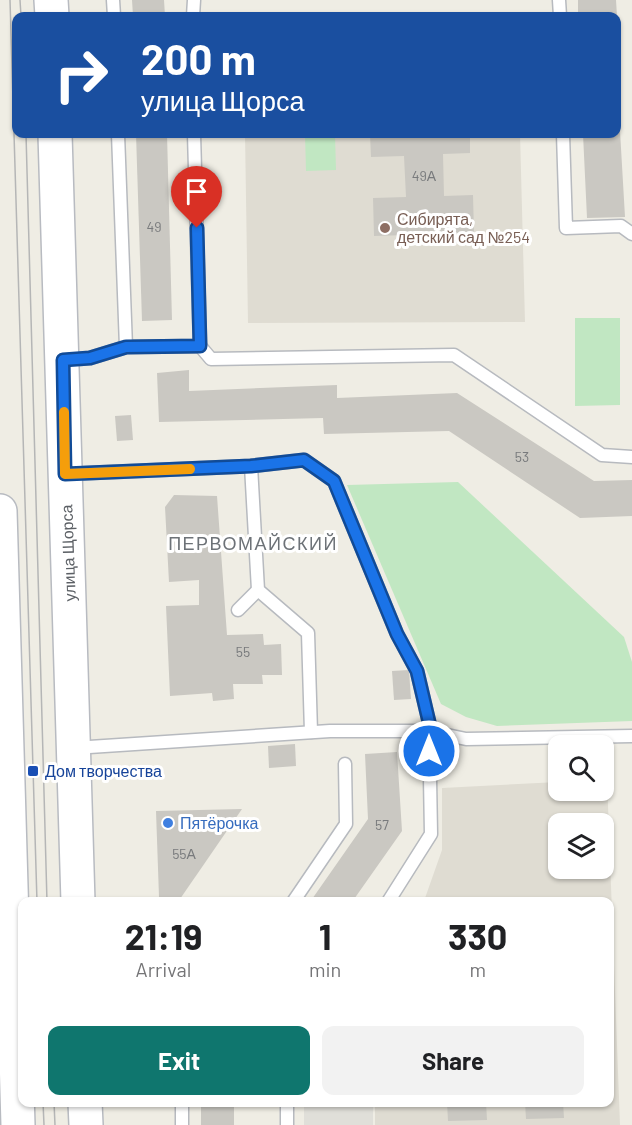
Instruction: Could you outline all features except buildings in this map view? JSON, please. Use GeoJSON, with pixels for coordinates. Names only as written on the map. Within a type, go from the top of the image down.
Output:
{"type":"FeatureCollection","features":[{"type":"Feature","properties":{"kind":"main road","name":"улица Щорса"},"geometry":{"type":"LineString","coordinates":[[55,138],[78,897]]}},
{"type":"Feature","properties":{"kind":"main road"},"geometry":{"type":"LineString","coordinates":[[0,511],[7,1009],[18,1125]]}},
{"type":"Feature","properties":{"kind":"main road"},"geometry":{"type":"LineString","coordinates":[[85,1107],[86,1125]]}},
{"type":"Feature","properties":{"kind":"lane"},"geometry":{"type":"LineString","coordinates":[[118,138],[126,347]]}},
{"type":"Feature","properties":{"kind":"lane"},"geometry":{"type":"LineString","coordinates":[[194,138],[200,346],[211,359],[454,355],[602,455],[632,457]]}},
{"type":"Feature","properties":{"kind":"lane"},"geometry":{"type":"LineString","coordinates":[[563,138],[566,228],[621,226],[632,234]]}},
{"type":"Feature","properties":{"kind":"lane"},"geometry":{"type":"LineString","coordinates":[[63,360],[90,358],[126,347],[200,346]]}},
{"type":"Feature","properties":{"kind":"lane"},"geometry":{"type":"LineString","coordinates":[[65,474],[251,466],[304,460],[334,481],[397,634],[417,671],[429,722],[431,834],[391,897]]}},
{"type":"Feature","properties":{"kind":"lane"},"geometry":{"type":"LineString","coordinates":[[251,466],[258,590],[308,633],[311,732]]}},
{"type":"Feature","properties":{"kind":"lane"},"geometry":{"type":"LineString","coordinates":[[238,610],[258,590]]}},
{"type":"Feature","properties":{"kind":"lane"},"geometry":{"type":"LineString","coordinates":[[73,748],[311,732],[428,731],[466,739],[632,736]]}},
{"type":"Feature","properties":{"kind":"lane"},"geometry":{"type":"LineString","coordinates":[[296,897],[346,824],[345,764]]}},
{"type":"Feature","properties":{"kind":"lane"},"geometry":{"type":"LineString","coordinates":[[182,1107],[182,1125]]}},
{"type":"Feature","properties":{"kind":"lane"},"geometry":{"type":"LineString","coordinates":[[287,1107],[287,1125]]}},
{"type":"Feature","properties":{"kind":"shaded area","name":"Сибирята, детский сад №254"},"geometry":{"type":"Polygon","coordinates":[[[245,138],[520,138],[525,322],[248,323],[245,138]]]}},
{"type":"Feature","properties":{"kind":"shaded area"},"geometry":{"type":"Polygon","coordinates":[[[548,783],[548,801],[608,801],[608,813],[548,813],[548,879],[611,879],[611,897],[425,897],[442,850],[442,788],[548,783]]]}},
{"type":"Feature","properties":{"kind":"shaded area"},"geometry":{"type":"Polygon","coordinates":[[[614,965],[620,1125],[375,1125],[375,1107],[614,1107],[614,965]]]}},
{"type":"Feature","properties":{"kind":"shaded area"},"geometry":{"type":"Polygon","coordinates":[[[304,1107],[373,1107],[373,1125],[304,1125],[304,1107]]]}},
{"type":"Feature","properties":{"kind":"green space"},"geometry":{"type":"Polygon","coordinates":[[[305,138],[335,138],[336,170],[306,171],[305,138]]]}},
{"type":"Feature","properties":{"kind":"green space"},"geometry":{"type":"Polygon","coordinates":[[[575,318],[620,318],[620,405],[575,406],[575,318]]]}},
{"type":"Feature","properties":{"kind":"green space"},"geometry":{"type":"Polygon","coordinates":[[[458,482],[624,637],[632,662],[632,721],[497,726],[466,717],[441,704],[347,485],[458,482]]]}},
{"type":"Feature","properties":{"kind":"tram line"},"geometry":{"type":"LineString","coordinates":[[10,0],[12,67]]}},
{"type":"Feature","properties":{"kind":"tram line"},"geometry":{"type":"LineString","coordinates":[[20,0],[21,12]]}},
{"type":"Feature","properties":{"kind":"tram line"},"geometry":{"type":"LineString","coordinates":[[14,138],[37,897]]}},
{"type":"Feature","properties":{"kind":"tram line"},"geometry":{"type":"LineString","coordinates":[[26,138],[47,897]]}},
{"type":"Feature","properties":{"kind":"tram line"},"geometry":{"type":"LineString","coordinates":[[43,1107],[44,1125]]}},
{"type":"Feature","properties":{"kind":"tram line"},"geometry":{"type":"LineString","coordinates":[[54,1107],[55,1125]]}},
{"type":"Feature","properties":{"kind":"slow traffic"},"geometry":{"type":"LineString","coordinates":[[64,412],[65,474],[190,469]]}},
{"type":"Feature","properties":{"kind":"place","name":"Сибирята, детский сад №254"},"geometry":{"type":"Point","coordinates":[385,228]}},
{"type":"Feature","properties":{"kind":"place","name":"Дом творчества"},"geometry":{"type":"Point","coordinates":[33,771]}},
{"type":"Feature","properties":{"kind":"place","name":"Пятёрочка"},"geometry":{"type":"Point","coordinates":[168,823]}},
{"type":"Feature","properties":{"kind":"district","name":"ПЕРВОМАЙСКИЙ"},"geometry":{"type":"Point","coordinates":[253,544]}},
{"type":"Feature","properties":{"kind":"route"},"geometry":{"type":"LineString","coordinates":[[197,228],[200,346],[126,347],[90,358],[63,360],[65,474],[251,466],[304,460],[334,481],[397,634],[417,671],[429,722],[429,751]]}}]}
